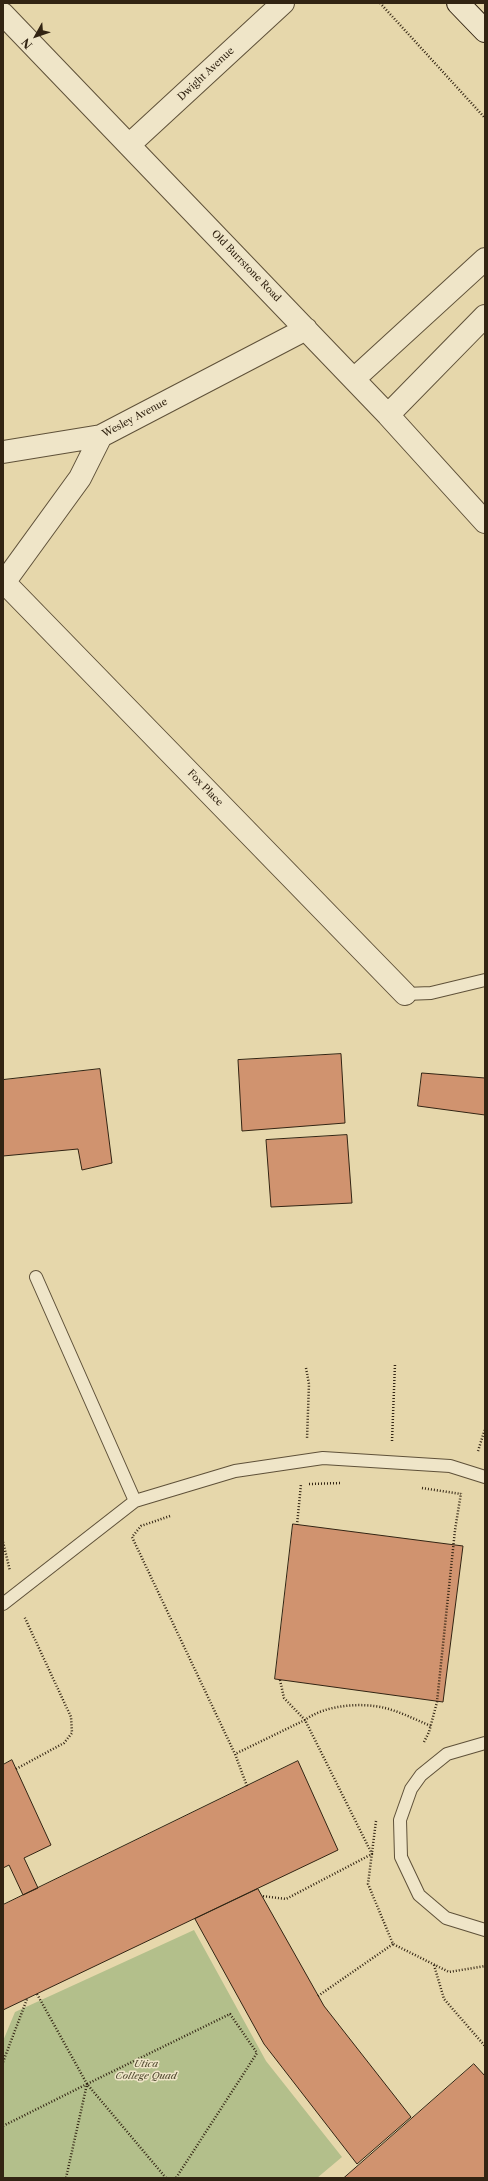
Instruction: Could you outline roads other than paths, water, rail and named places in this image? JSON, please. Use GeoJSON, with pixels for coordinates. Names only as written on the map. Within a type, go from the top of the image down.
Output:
{"type":"FeatureCollection","features":[{"type":"Feature","properties":{"kind":"street","name":"Dwight Avenue"},"geometry":{"type":"LineString","coordinates":[[129,145],[283,3]]}},
{"type":"Feature","properties":{"kind":"street"},"geometry":{"type":"LineString","coordinates":[[458,3],[485,31]]}},
{"type":"Feature","properties":{"kind":"street","name":"Old Burrstone Road"},"geometry":{"type":"LineString","coordinates":[[3,14],[354,379],[485,522]]}},
{"type":"Feature","properties":{"kind":"street"},"geometry":{"type":"LineString","coordinates":[[354,379],[485,259]]}},
{"type":"Feature","properties":{"kind":"street"},"geometry":{"type":"LineString","coordinates":[[388,415],[485,316]]}},
{"type":"Feature","properties":{"kind":"street","name":"Wesley Avenue"},"geometry":{"type":"LineString","coordinates":[[4,583],[80,478],[101,436],[306,329]]}},
{"type":"Feature","properties":{"kind":"street"},"geometry":{"type":"LineString","coordinates":[[3,452],[101,436]]}},
{"type":"Feature","properties":{"kind":"street","name":"Fox Place"},"geometry":{"type":"LineString","coordinates":[[4,583],[406,994]]}},
{"type":"Feature","properties":{"kind":"lane"},"geometry":{"type":"LineString","coordinates":[[406,994],[431,993],[485,980]]}},
{"type":"Feature","properties":{"kind":"lane"},"geometry":{"type":"LineString","coordinates":[[36,1277],[135,1501]]}},
{"type":"Feature","properties":{"kind":"lane"},"geometry":{"type":"LineString","coordinates":[[3,1604],[135,1501],[235,1471],[324,1458],[450,1466],[485,1477]]}},
{"type":"Feature","properties":{"kind":"lane"},"geometry":{"type":"LineString","coordinates":[[485,1743],[447,1754],[421,1775],[411,1789],[400,1820],[401,1857],[419,1895],[446,1918],[485,1930]]}},
{"type":"Feature","properties":{"kind":"park label","name":"Utica College Quad"},"geometry":{"type":"Point","coordinates":[146,2070]}}]}
